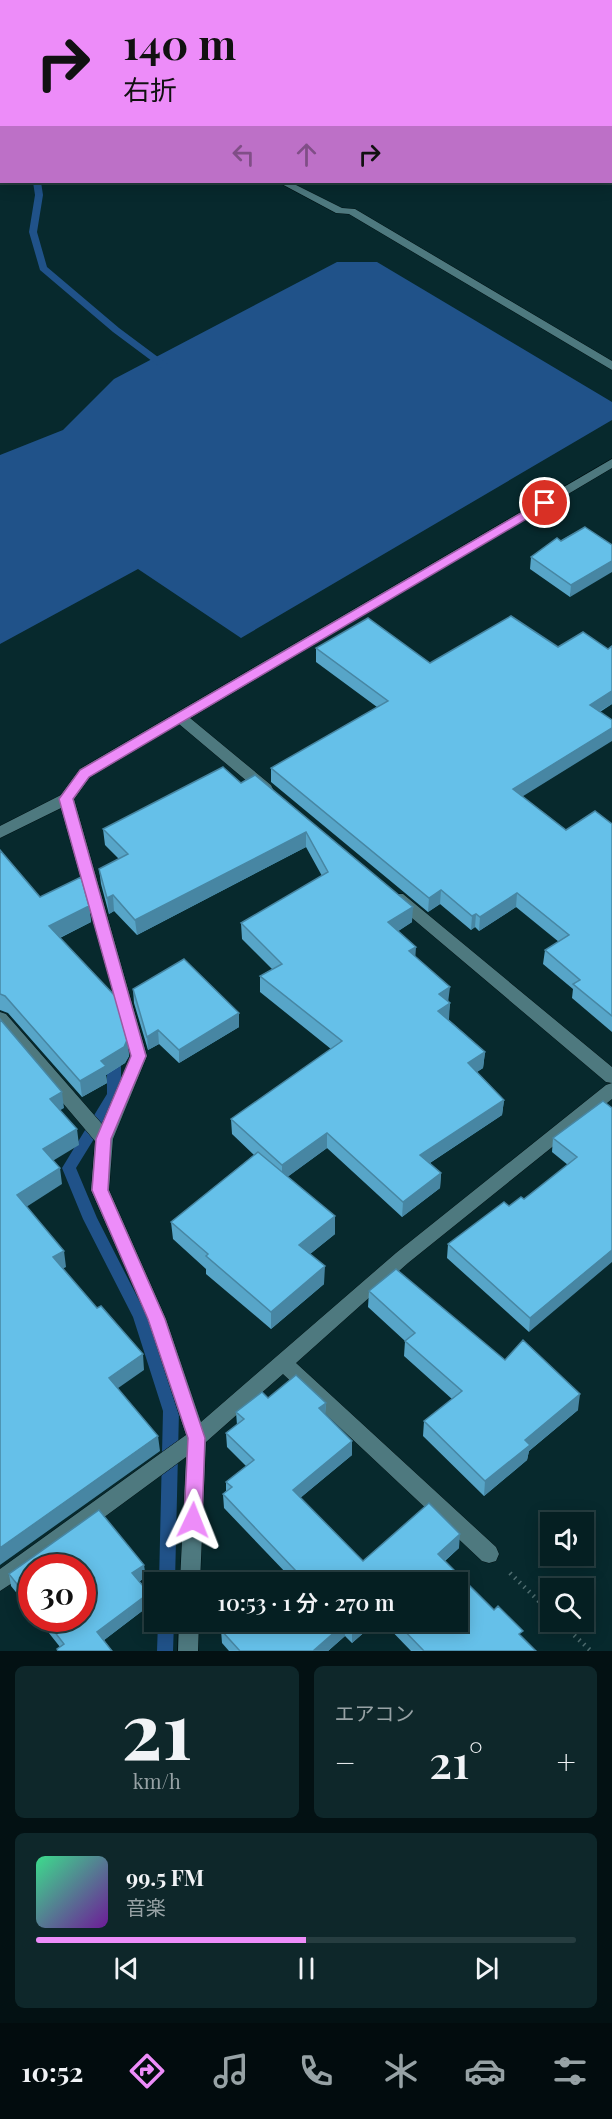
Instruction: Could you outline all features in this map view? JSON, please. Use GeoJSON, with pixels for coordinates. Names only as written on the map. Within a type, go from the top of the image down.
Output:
{"type":"FeatureCollection","features":[{"type":"Feature","properties":{"kind":"street"},"geometry":{"type":"LineString","coordinates":[[285,183],[340,211],[351,211],[612,366]]}},
{"type":"Feature","properties":{"kind":"street"},"geometry":{"type":"LineString","coordinates":[[0,833],[66,799],[85,773],[612,463]]}},
{"type":"Feature","properties":{"kind":"street"},"geometry":{"type":"LineString","coordinates":[[181,718],[282,802]]}},
{"type":"Feature","properties":{"kind":"street"},"geometry":{"type":"LineString","coordinates":[[66,799],[139,1056],[104,1139],[100,1190],[157,1319],[197,1438],[190,1572]]}},
{"type":"Feature","properties":{"kind":"street"},"geometry":{"type":"LineString","coordinates":[[383,886],[612,1077]]}},
{"type":"Feature","properties":{"kind":"street"},"geometry":{"type":"LineString","coordinates":[[0,1018],[104,1139]]}},
{"type":"Feature","properties":{"kind":"street"},"geometry":{"type":"LineString","coordinates":[[0,1581],[197,1438],[402,1258],[612,1090]]}},
{"type":"Feature","properties":{"kind":"street"},"geometry":{"type":"LineString","coordinates":[[282,1362],[489,1554]]}},
{"type":"Feature","properties":{"kind":"street"},"geometry":{"type":"LineString","coordinates":[[188,1651],[189,1632]]}},
{"type":"Feature","properties":{"kind":"path"},"geometry":{"type":"LineString","coordinates":[[489,1554],[540,1602]]}},
{"type":"Feature","properties":{"kind":"path"},"geometry":{"type":"LineString","coordinates":[[571,1632],[591,1651]]}},
{"type":"Feature","properties":{"kind":"water"},"geometry":{"type":"Polygon","coordinates":[[[337,262],[377,262],[612,402],[612,420],[241,638],[138,569],[0,644],[0,455],[63,430],[114,379],[337,262]]]}},
{"type":"Feature","properties":{"kind":"building"},"geometry":{"type":"Polygon","coordinates":[[[585,527],[612,545],[612,561],[571,585],[531,557],[557,538],[561,541],[585,527]]]}},
{"type":"Feature","properties":{"kind":"building"},"geometry":{"type":"Polygon","coordinates":[[[511,616],[558,647],[583,632],[608,649],[612,646],[612,691],[590,705],[612,720],[612,728],[513,789],[566,830],[595,811],[612,824],[612,1016],[573,984],[580,980],[545,950],[569,935],[517,893],[480,917],[476,914],[472,916],[441,890],[429,898],[271,768],[388,701],[316,648],[368,618],[430,663],[511,616]]]}},
{"type":"Feature","properties":{"kind":"building"},"geometry":{"type":"Polygon","coordinates":[[[223,767],[241,783],[255,775],[413,907],[388,922],[416,947],[409,951],[450,987],[439,994],[450,1003],[438,1011],[485,1052],[468,1063],[504,1100],[420,1155],[441,1173],[403,1202],[327,1133],[282,1165],[231,1119],[342,1041],[260,976],[282,964],[241,923],[328,872],[306,832],[135,920],[113,895],[107,898],[99,869],[128,854],[103,829],[223,767]]]}},
{"type":"Feature","properties":{"kind":"building"},"geometry":{"type":"Polygon","coordinates":[[[0,850],[40,897],[81,877],[89,906],[49,926],[115,996],[127,1040],[124,1047],[101,1061],[106,1066],[80,1081],[5,996],[0,994],[0,850]]]}},
{"type":"Feature","properties":{"kind":"building"},"geometry":{"type":"Polygon","coordinates":[[[184,959],[239,1013],[179,1050],[158,1030],[147,1037],[133,989],[184,959]]]}},
{"type":"Feature","properties":{"kind":"building"},"geometry":{"type":"Polygon","coordinates":[[[0,1019],[62,1092],[50,1099],[77,1129],[43,1149],[60,1168],[17,1195],[64,1251],[53,1257],[97,1308],[101,1306],[143,1354],[109,1378],[158,1436],[0,1548],[0,1019]]]}},
{"type":"Feature","properties":{"kind":"building"},"geometry":{"type":"Polygon","coordinates":[[[603,1101],[612,1108],[612,1250],[530,1318],[448,1244],[504,1202],[509,1206],[521,1197],[524,1199],[577,1157],[553,1138],[603,1101]]]}},
{"type":"Feature","properties":{"kind":"building"},"geometry":{"type":"Polygon","coordinates":[[[258,1152],[335,1216],[299,1245],[325,1266],[271,1312],[206,1256],[208,1254],[171,1222],[258,1152]]]}},
{"type":"Feature","properties":{"kind":"building"},"geometry":{"type":"Polygon","coordinates":[[[396,1269],[505,1360],[523,1340],[580,1394],[525,1440],[530,1445],[485,1481],[424,1421],[462,1391],[405,1341],[415,1333],[369,1291],[396,1269]]]}},
{"type":"Feature","properties":{"kind":"building"},"geometry":{"type":"Polygon","coordinates":[[[296,1375],[326,1403],[319,1408],[352,1441],[293,1490],[363,1561],[429,1503],[460,1534],[438,1554],[456,1572],[292,1572],[295,1570],[223,1494],[232,1487],[226,1482],[254,1460],[226,1433],[244,1419],[236,1412],[262,1392],[268,1398],[296,1375]]]}},
{"type":"Feature","properties":{"kind":"building"},"geometry":{"type":"Polygon","coordinates":[[[99,1510],[144,1565],[132,1573],[144,1587],[144,1597],[97,1632],[112,1651],[58,1651],[57,1649],[64,1644],[55,1632],[96,1632],[96,1554],[37,1554],[99,1510]]]}},
{"type":"Feature","properties":{"kind":"building"},"geometry":{"type":"Polygon","coordinates":[[[18,1568],[18,1585],[9,1574],[18,1568]]]}},
{"type":"Feature","properties":{"kind":"building"},"geometry":{"type":"Polygon","coordinates":[[[468,1584],[494,1610],[498,1606],[523,1631],[519,1634],[536,1651],[424,1651],[406,1632],[468,1632],[468,1584]]]}},
{"type":"Feature","properties":{"kind":"building"},"geometry":{"type":"Polygon","coordinates":[[[223,1632],[335,1632],[313,1651],[240,1651],[223,1632]]]}},
{"type":"Feature","properties":{"kind":"waterway"},"geometry":{"type":"LineString","coordinates":[[37,183],[39,195],[33,232],[43,268],[116,330],[167,368]]}},
{"type":"Feature","properties":{"kind":"waterway"},"geometry":{"type":"LineString","coordinates":[[114,1055],[114,1095],[69,1168],[90,1219],[140,1316],[171,1411],[167,1572]]}},
{"type":"Feature","properties":{"kind":"waterway"},"geometry":{"type":"LineString","coordinates":[[165,1651],[166,1632]]}},
{"type":"Feature","properties":{"kind":"route"},"geometry":{"type":"LineString","coordinates":[[193,1520],[197,1438],[157,1319],[100,1190],[104,1139],[139,1056],[66,799],[85,773],[545,503]]}}]}
